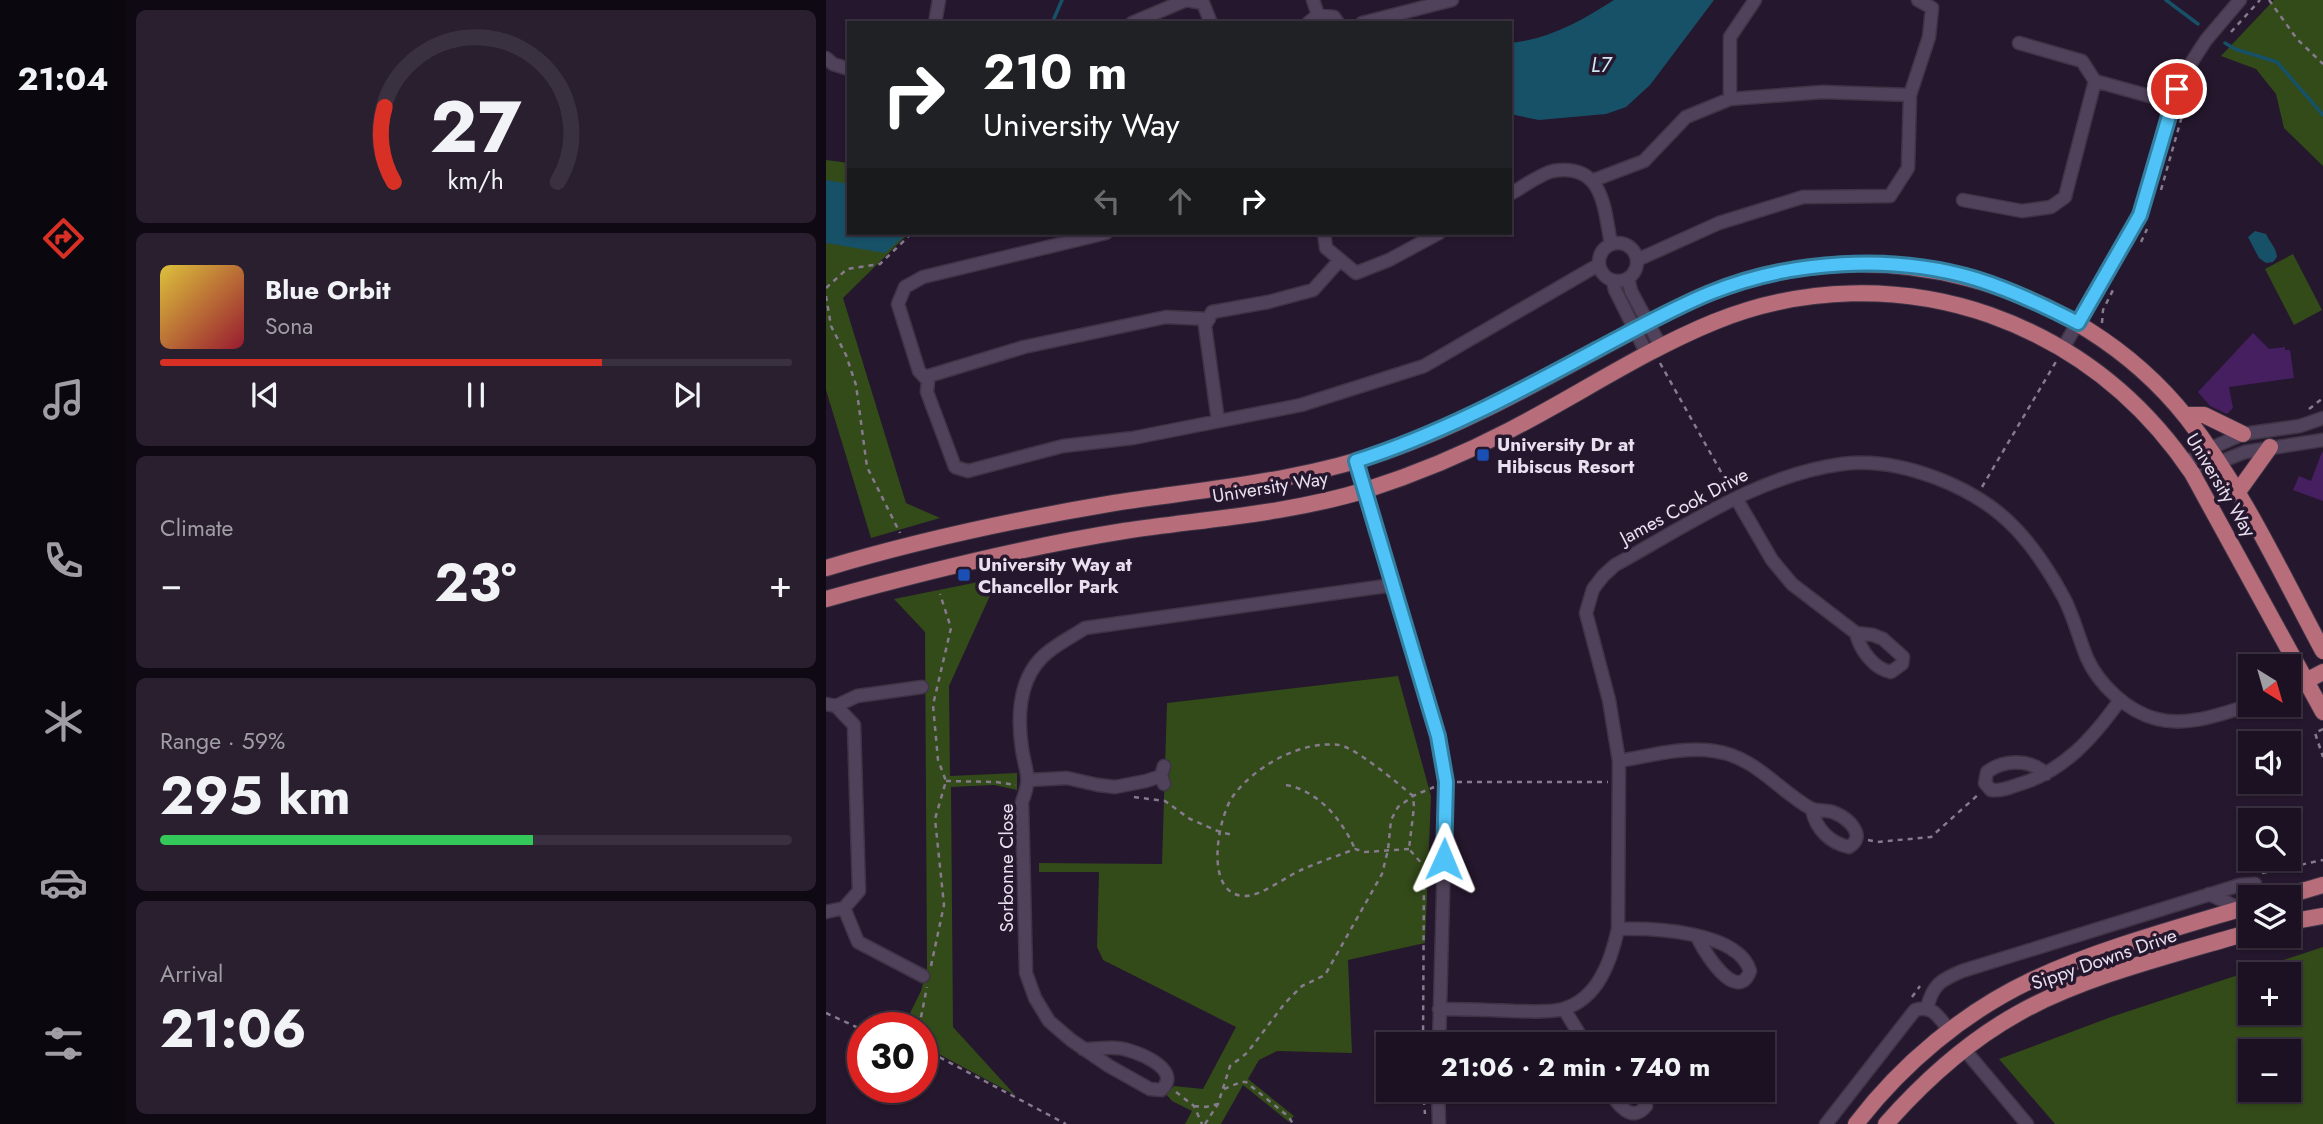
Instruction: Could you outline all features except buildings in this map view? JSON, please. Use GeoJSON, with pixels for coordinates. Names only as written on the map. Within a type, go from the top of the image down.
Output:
{"type":"FeatureCollection","features":[{"type":"Feature","properties":{"kind":"main road","name":"University Way"},"geometry":{"type":"LineString","coordinates":[[826,568],[1026,519],[1261,483],[1356,461],[1415,440],[1479,412],[1641,326],[1712,292],[1779,272],[1859,265],[1914,268],[1975,279],[2044,305],[2078,323],[2120,352],[2185,415],[2213,455],[2237,493],[2323,651]]}},
{"type":"Feature","properties":{"kind":"main road","name":"University Way"},"geometry":{"type":"LineString","coordinates":[[826,599],[982,558],[1036,547],[1305,505],[1364,491],[1483,444],[1654,350],[1716,321],[1758,307],[1815,296],[1871,293],[1943,301],[2010,322],[2063,348],[2105,377],[2134,403],[2168,438],[2189,468],[2323,712]]}},
{"type":"Feature","properties":{"kind":"main road"},"geometry":{"type":"LineString","coordinates":[[2185,415],[2204,415],[2243,434]]}},
{"type":"Feature","properties":{"kind":"main road"},"geometry":{"type":"LineString","coordinates":[[2237,493],[2270,447]]}},
{"type":"Feature","properties":{"kind":"main road"},"geometry":{"type":"LineString","coordinates":[[2306,681],[2323,672]]}},
{"type":"Feature","properties":{"kind":"main road"},"geometry":{"type":"LineString","coordinates":[[2301,892],[2323,885]]}},
{"type":"Feature","properties":{"kind":"main road","name":"Sippy Downs Drive"},"geometry":{"type":"LineString","coordinates":[[1856,1124],[1900,1074],[1950,1031],[2009,992],[2055,970],[2238,911]]}},
{"type":"Feature","properties":{"kind":"main road"},"geometry":{"type":"LineString","coordinates":[[2301,920],[2323,916]]}},
{"type":"Feature","properties":{"kind":"main road","name":"Sippy Downs Drive"},"geometry":{"type":"LineString","coordinates":[[1886,1124],[1911,1096],[1964,1049],[2018,1013],[2067,991],[2238,936]]}},
{"type":"Feature","properties":{"kind":"main road"},"geometry":{"type":"LineString","coordinates":[[1950,1031],[1964,1049]]}},
{"type":"Feature","properties":{"kind":"street"},"geometry":{"type":"LineString","coordinates":[[935,21],[939,0]]}},
{"type":"Feature","properties":{"kind":"street"},"geometry":{"type":"LineString","coordinates":[[1137,21],[1186,0],[1203,3],[1210,21]]}},
{"type":"Feature","properties":{"kind":"street"},"geometry":{"type":"LineString","coordinates":[[1313,0],[1313,19],[1334,17],[1337,21]]}},
{"type":"Feature","properties":{"kind":"street"},"geometry":{"type":"LineString","coordinates":[[1370,21],[1452,0]]}},
{"type":"Feature","properties":{"kind":"street"},"geometry":{"type":"LineString","coordinates":[[1730,99],[1730,37],[1755,0]]}},
{"type":"Feature","properties":{"kind":"street"},"geometry":{"type":"LineString","coordinates":[[1637,260],[1719,223],[1803,197],[1890,196],[1908,168],[1910,95],[1929,37],[1932,8],[1918,0]]}},
{"type":"Feature","properties":{"kind":"street"},"geometry":{"type":"LineString","coordinates":[[2063,348],[2140,215],[2172,103],[2193,59],[2241,0]]}},
{"type":"Feature","properties":{"kind":"street"},"geometry":{"type":"LineString","coordinates":[[2019,43],[2082,61],[2095,81],[2172,103]]}},
{"type":"Feature","properties":{"kind":"street"},"geometry":{"type":"LineString","coordinates":[[826,58],[833,64],[847,68]]}},
{"type":"Feature","properties":{"kind":"street"},"geometry":{"type":"LineString","coordinates":[[1963,200],[2022,211],[2051,207],[2064,197],[2095,81]]}},
{"type":"Feature","properties":{"kind":"street"},"geometry":{"type":"LineString","coordinates":[[1594,180],[1644,161],[1686,117],[1730,99],[1823,92],[1910,95]]}},
{"type":"Feature","properties":{"kind":"street"},"geometry":{"type":"LineString","coordinates":[[1512,193],[1552,172],[1580,172],[1594,180],[1602,197],[1611,244]]}},
{"type":"Feature","properties":{"kind":"street"},"geometry":{"type":"LineString","coordinates":[[1097,235],[923,276],[905,287],[898,304],[919,371],[928,381],[928,392],[955,467],[968,471],[1063,446],[1133,438],[1301,405],[1424,366],[1598,265]]}},
{"type":"Feature","properties":{"kind":"street"},"geometry":{"type":"LineString","coordinates":[[1324,235],[1326,248],[1356,274],[1435,235]]}},
{"type":"Feature","properties":{"kind":"street"},"geometry":{"type":"LineString","coordinates":[[1613,281],[1628,278],[1636,268],[1637,260],[1623,243],[1611,244],[1601,252],[1598,265],[1601,272],[1613,281],[1615,290],[1641,326],[1654,350]]}},
{"type":"Feature","properties":{"kind":"street"},"geometry":{"type":"LineString","coordinates":[[1218,421],[1205,326],[1212,312],[1268,302],[1313,290],[1340,260]]}},
{"type":"Feature","properties":{"kind":"street"},"geometry":{"type":"LineString","coordinates":[[1628,278],[1641,326]]}},
{"type":"Feature","properties":{"kind":"street"},"geometry":{"type":"LineString","coordinates":[[925,377],[1024,347],[1167,317],[1209,319]]}},
{"type":"Feature","properties":{"kind":"street"},"geometry":{"type":"LineString","coordinates":[[2189,468],[2243,434],[2300,426],[2323,418]]}},
{"type":"Feature","properties":{"kind":"street"},"geometry":{"type":"LineString","coordinates":[[2213,455],[2323,440]]}},
{"type":"Feature","properties":{"kind":"street"},"geometry":{"type":"LineString","coordinates":[[1356,461],[1438,736],[1446,782],[1439,1032]]}},
{"type":"Feature","properties":{"kind":"street","name":"James Cook Drive"},"geometry":{"type":"LineString","coordinates":[[1564,1009],[1580,1000],[1600,981],[1612,955],[1618,929],[1619,761],[1609,700],[1586,613],[1593,589],[1615,565],[1736,498],[1786,476],[1843,463],[1890,465],[1935,477],[1976,497],[2014,527],[2040,558],[2065,600],[2088,661],[2104,684],[2120,700],[2156,719],[2172,721],[2202,719],[2238,708]]}},
{"type":"Feature","properties":{"kind":"street"},"geometry":{"type":"LineString","coordinates":[[1736,498],[1781,571],[1792,584],[1856,633]]}},
{"type":"Feature","properties":{"kind":"street","name":"Sorbonne Close"},"geometry":{"type":"LineString","coordinates":[[1166,1085],[1161,1090],[1150,1089],[1083,1049],[1059,1031],[1041,1010],[1026,973],[1022,802],[1029,779],[1020,722],[1024,687],[1032,669],[1047,652],[1085,628],[1393,584]]}},
{"type":"Feature","properties":{"kind":"street"},"geometry":{"type":"LineString","coordinates":[[2301,684],[2306,681]]}},
{"type":"Feature","properties":{"kind":"street"},"geometry":{"type":"LineString","coordinates":[[826,912],[844,908],[859,891],[853,725],[831,705],[857,696],[922,687]]}},
{"type":"Feature","properties":{"kind":"street"},"geometry":{"type":"LineString","coordinates":[[2046,774],[2038,766],[2018,762],[2005,763],[1987,772],[1985,777],[1988,787],[2003,790],[2046,774],[2074,755],[2091,738],[2120,700]]}},
{"type":"Feature","properties":{"kind":"street"},"geometry":{"type":"LineString","coordinates":[[1619,761],[1692,750],[1715,751],[1739,757],[1812,810],[1827,810],[1838,814],[1852,825],[1858,837],[1856,843],[1849,847],[1840,845],[1826,835],[1815,821],[1812,810]]}},
{"type":"Feature","properties":{"kind":"street"},"geometry":{"type":"LineString","coordinates":[[1029,779],[1067,778],[1115,787],[1146,782],[1163,775]]}},
{"type":"Feature","properties":{"kind":"street","name":"Sippy Downs Drive"},"geometry":{"type":"LineString","coordinates":[[1826,1124],[1912,1012],[1927,1007],[1935,987],[1962,971],[2209,894],[2240,885],[2255,884]]}},
{"type":"Feature","properties":{"kind":"street"},"geometry":{"type":"LineString","coordinates":[[2209,894],[2238,905]]}},
{"type":"Feature","properties":{"kind":"street"},"geometry":{"type":"LineString","coordinates":[[844,908],[858,942],[927,974]]}},
{"type":"Feature","properties":{"kind":"street"},"geometry":{"type":"LineString","coordinates":[[1618,929],[1675,930],[1697,936]]}},
{"type":"Feature","properties":{"kind":"street"},"geometry":{"type":"LineString","coordinates":[[1927,1007],[1935,1012],[1950,1031]]}},
{"type":"Feature","properties":{"kind":"street"},"geometry":{"type":"LineString","coordinates":[[1439,1009],[1544,1012],[1564,1009],[1578,1032]]}},
{"type":"Feature","properties":{"kind":"street"},"geometry":{"type":"LineString","coordinates":[[1083,1049],[1118,1048],[1130,1051],[1163,1067],[1168,1076],[1166,1085]]}},
{"type":"Feature","properties":{"kind":"street"},"geometry":{"type":"LineString","coordinates":[[1964,1049],[2027,1124]]}},
{"type":"Feature","properties":{"kind":"street"},"geometry":{"type":"LineString","coordinates":[[1438,1102],[1439,1124]]}},
{"type":"Feature","properties":{"kind":"street"},"geometry":{"type":"LineString","coordinates":[[1616,1102],[1628,1116],[1635,1117],[1642,1113],[1646,1106],[1644,1102]]}},
{"type":"Feature","properties":{"kind":"path"},"geometry":{"type":"LineString","coordinates":[[2225,38],[2260,0]]}},
{"type":"Feature","properties":{"kind":"path"},"geometry":{"type":"LineString","coordinates":[[2269,0],[2297,39],[2323,64]]}},
{"type":"Feature","properties":{"kind":"path"},"geometry":{"type":"LineString","coordinates":[[2160,193],[2185,101]]}},
{"type":"Feature","properties":{"kind":"path"},"geometry":{"type":"LineString","coordinates":[[2139,245],[2150,223]]}},
{"type":"Feature","properties":{"kind":"path"},"geometry":{"type":"LineString","coordinates":[[826,288],[847,269],[880,264],[910,235]]}},
{"type":"Feature","properties":{"kind":"path"},"geometry":{"type":"LineString","coordinates":[[2107,329],[2102,324],[2103,310],[2114,288]]}},
{"type":"Feature","properties":{"kind":"path"},"geometry":{"type":"LineString","coordinates":[[826,296],[831,327],[846,355],[856,385],[867,467],[902,536]]}},
{"type":"Feature","properties":{"kind":"path"},"geometry":{"type":"LineString","coordinates":[[1976,497],[2063,348]]}},
{"type":"Feature","properties":{"kind":"path"},"geometry":{"type":"LineString","coordinates":[[1654,350],[1736,498]]}},
{"type":"Feature","properties":{"kind":"path"},"geometry":{"type":"LineString","coordinates":[[2307,410],[2323,398]]}},
{"type":"Feature","properties":{"kind":"path"},"geometry":{"type":"LineString","coordinates":[[921,1012],[927,974],[944,905],[936,819],[946,781],[938,760],[933,705],[951,628],[940,594]]}},
{"type":"Feature","properties":{"kind":"path"},"geometry":{"type":"LineString","coordinates":[[2323,729],[2315,733],[2323,757]]}},
{"type":"Feature","properties":{"kind":"path"},"geometry":{"type":"LineString","coordinates":[[1409,849],[1365,852],[1356,849],[1300,870],[1247,897],[1236,895],[1225,887],[1220,876],[1217,850],[1224,815],[1233,796],[1255,773],[1288,754],[1326,745],[1341,745],[1355,751],[1413,796],[1409,849],[1424,866],[1423,1032]]}},
{"type":"Feature","properties":{"kind":"path"},"geometry":{"type":"LineString","coordinates":[[1166,1085],[1194,1106],[1203,1124],[1218,1104],[1230,1066],[1247,1053],[1285,1003],[1302,986],[1325,975],[1376,886],[1386,863],[1391,820],[1398,807],[1413,796],[1446,782],[1619,782]]}},
{"type":"Feature","properties":{"kind":"path"},"geometry":{"type":"LineString","coordinates":[[1286,785],[1299,787],[1321,802],[1349,835],[1356,849]]}},
{"type":"Feature","properties":{"kind":"path"},"geometry":{"type":"LineString","coordinates":[[1858,837],[1877,842],[1931,838],[1988,787]]}},
{"type":"Feature","properties":{"kind":"path"},"geometry":{"type":"LineString","coordinates":[[826,1013],[847,1023]]}},
{"type":"Feature","properties":{"kind":"path"},"geometry":{"type":"LineString","coordinates":[[938,1056],[1066,1124]]}},
{"type":"Feature","properties":{"kind":"path"},"geometry":{"type":"LineString","coordinates":[[1223,1090],[1246,1082],[1289,1117],[1293,1124]]}},
{"type":"Feature","properties":{"kind":"path"},"geometry":{"type":"LineString","coordinates":[[1424,1102],[1427,1124]]}},
{"type":"Feature","properties":{"kind":"path"},"geometry":{"type":"LineString","coordinates":[[1194,1106],[1218,1104]]}},
{"type":"Feature","properties":{"kind":"green space"},"geometry":{"type":"Polygon","coordinates":[[[2274,0],[2323,0],[2323,166],[2284,128],[2276,94],[2256,69],[2221,56],[2274,0]]]}},
{"type":"Feature","properties":{"kind":"green space"},"geometry":{"type":"Polygon","coordinates":[[[826,160],[847,163],[847,235],[907,235],[843,298],[906,503],[940,518],[871,538],[826,390],[826,160]]]}},
{"type":"Feature","properties":{"kind":"green space"},"geometry":{"type":"Polygon","coordinates":[[[2293,254],[2322,310],[2294,325],[2265,269],[2293,254]]]}},
{"type":"Feature","properties":{"kind":"green space"},"geometry":{"type":"Polygon","coordinates":[[[998,578],[949,686],[950,776],[1017,773],[1017,790],[994,785],[951,787],[953,1027],[1015,1095],[938,1054],[938,1012],[910,1012],[921,991],[927,968],[925,632],[894,599],[998,578]]]}},
{"type":"Feature","properties":{"kind":"green space"},"geometry":{"type":"Polygon","coordinates":[[[1398,676],[1431,796],[1425,943],[1348,960],[1352,1053],[1277,1051],[1259,1060],[1248,1079],[1294,1116],[1289,1122],[1243,1085],[1221,1124],[1185,1124],[1192,1111],[1172,1101],[1166,1094],[1174,1086],[1203,1089],[1236,1027],[1103,960],[1097,947],[1099,872],[1039,872],[1039,863],[1162,864],[1167,703],[1398,676]]]}},
{"type":"Feature","properties":{"kind":"green space"},"geometry":{"type":"Polygon","coordinates":[[[2323,947],[2323,1124],[2055,1124],[1999,1059],[2111,1017],[2238,975],[2238,1025],[2301,1025],[2301,962],[2278,962],[2323,947]]]}},
{"type":"Feature","properties":{"kind":"water","name":"L7"},"geometry":{"type":"Polygon","coordinates":[[[1614,0],[1714,0],[1650,85],[1626,107],[1606,114],[1539,120],[1512,114],[1512,43],[1538,38],[1589,15],[1614,0]]]}},
{"type":"Feature","properties":{"kind":"water"},"geometry":{"type":"Polygon","coordinates":[[[826,180],[847,184],[847,235],[906,235],[885,253],[826,243],[826,180]]]}},
{"type":"Feature","properties":{"kind":"water"},"geometry":{"type":"Polygon","coordinates":[[[2255,231],[2266,234],[2277,257],[2273,262],[2266,263],[2259,258],[2248,237],[2255,231]]]}},
{"type":"Feature","properties":{"kind":"waterway"},"geometry":{"type":"LineString","coordinates":[[1053,21],[1062,0]]}},
{"type":"Feature","properties":{"kind":"waterway"},"geometry":{"type":"LineString","coordinates":[[2166,0],[2198,24]]}},
{"type":"Feature","properties":{"kind":"waterway"},"geometry":{"type":"LineString","coordinates":[[2225,43],[2235,49],[2277,62],[2323,115]]}},
{"type":"Feature","properties":{"kind":"place","name":"University Dr at Hibiscus Resort"},"geometry":{"type":"Point","coordinates":[1483,455]}},
{"type":"Feature","properties":{"kind":"place","name":"University Way at Chancellor Park"},"geometry":{"type":"Point","coordinates":[964,575]}},
{"type":"Feature","properties":{"kind":"route"},"geometry":{"type":"LineString","coordinates":[[1444,859],[1446,782],[1438,736],[1356,461],[1386,452],[1479,412],[1682,305],[1744,281],[1779,272],[1848,265],[1897,266],[1944,272],[1975,279],[2017,294],[2078,323],[2140,215],[2177,89]]}}]}
